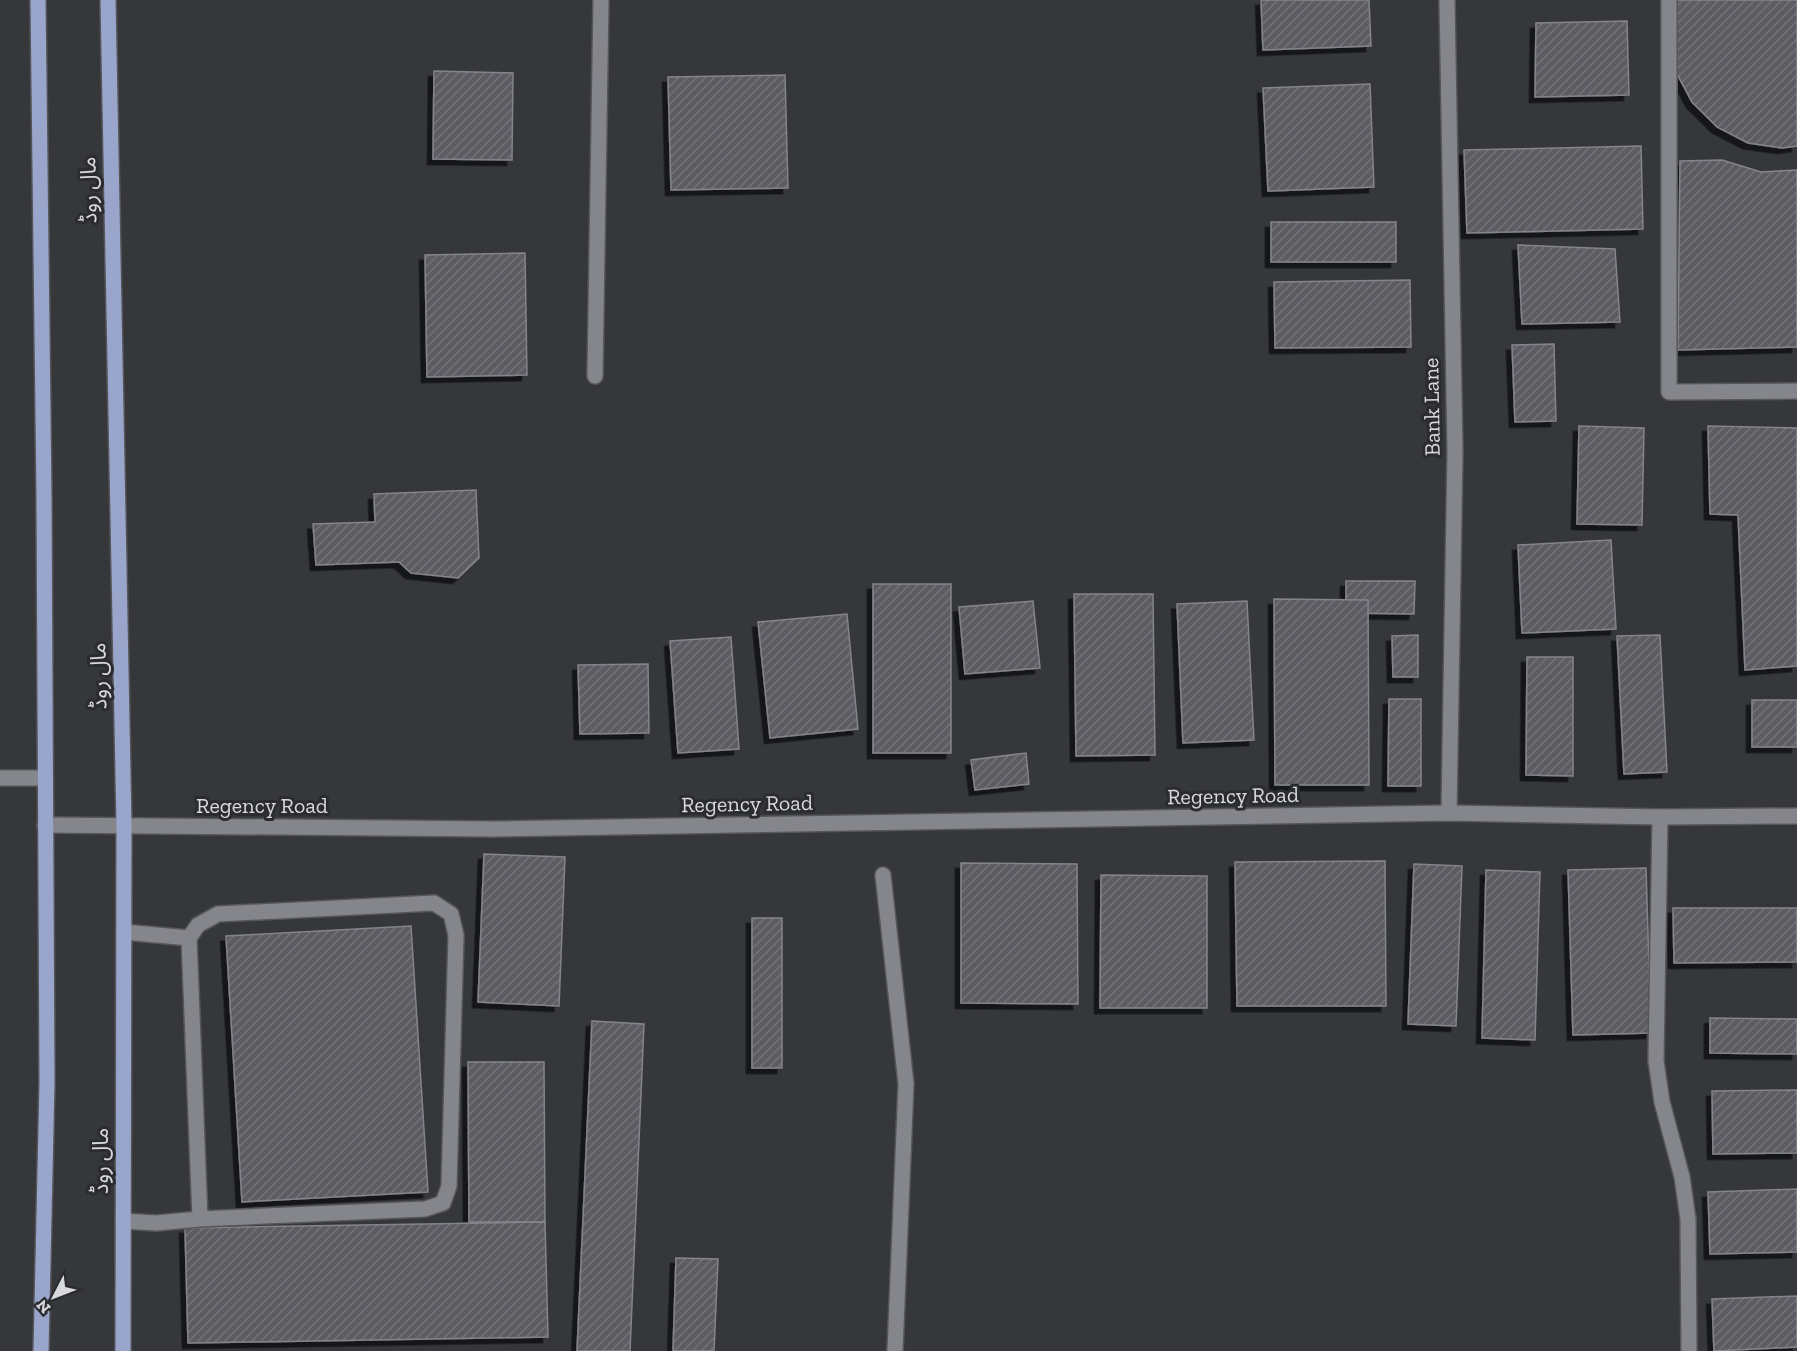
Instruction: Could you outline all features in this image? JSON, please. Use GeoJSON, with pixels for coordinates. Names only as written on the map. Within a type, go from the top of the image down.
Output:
{"type":"FeatureCollection","features":[{"type":"Feature","properties":{"kind":"main road"},"geometry":{"type":"LineString","coordinates":[[38,0],[44,497],[47,1082],[41,1351]]}},
{"type":"Feature","properties":{"kind":"main road","name":"مال روڈ"},"geometry":{"type":"LineString","coordinates":[[108,0],[124,826],[123,1351]]}},
{"type":"Feature","properties":{"kind":"street"},"geometry":{"type":"LineString","coordinates":[[595,376],[601,0]]}},
{"type":"Feature","properties":{"kind":"street","name":"Bank Lane"},"geometry":{"type":"LineString","coordinates":[[1447,0],[1455,451],[1449,813]]}},
{"type":"Feature","properties":{"kind":"street"},"geometry":{"type":"LineString","coordinates":[[1669,0],[1669,393],[1797,391]]}},
{"type":"Feature","properties":{"kind":"street"},"geometry":{"type":"LineString","coordinates":[[0,778],[45,778]]}},
{"type":"Feature","properties":{"kind":"street","name":"Regency Road"},"geometry":{"type":"LineString","coordinates":[[45,825],[492,829],[1449,813],[1659,817],[1797,816]]}},
{"type":"Feature","properties":{"kind":"street"},"geometry":{"type":"LineString","coordinates":[[1659,817],[1656,1061],[1662,1101],[1682,1177],[1688,1219],[1689,1351]]}},
{"type":"Feature","properties":{"kind":"street"},"geometry":{"type":"LineString","coordinates":[[883,874],[906,1084],[895,1351]]}},
{"type":"Feature","properties":{"kind":"street"},"geometry":{"type":"LineString","coordinates":[[123,1221],[156,1223],[425,1209],[443,1203],[449,1186],[456,935],[451,914],[434,903],[218,914],[198,925],[189,938],[200,1219]]}},
{"type":"Feature","properties":{"kind":"street"},"geometry":{"type":"LineString","coordinates":[[124,932],[189,938]]}},
{"type":"Feature","properties":{"kind":"building"},"geometry":{"type":"Polygon","coordinates":[[[1261,0],[1369,0],[1371,46],[1263,50],[1261,0]]]}},
{"type":"Feature","properties":{"kind":"building"},"geometry":{"type":"Polygon","coordinates":[[[1678,0],[1797,0],[1797,146],[1782,148],[1748,143],[1717,127],[1692,102],[1676,72],[1676,4],[1678,0]]]}},
{"type":"Feature","properties":{"kind":"building"},"geometry":{"type":"Polygon","coordinates":[[[1627,21],[1629,95],[1535,97],[1536,23],[1627,21]]]}},
{"type":"Feature","properties":{"kind":"building"},"geometry":{"type":"Polygon","coordinates":[[[434,71],[513,73],[512,160],[433,159],[434,71]]]}},
{"type":"Feature","properties":{"kind":"building"},"geometry":{"type":"Polygon","coordinates":[[[785,75],[788,188],[671,190],[668,77],[785,75]]]}},
{"type":"Feature","properties":{"kind":"building"},"geometry":{"type":"Polygon","coordinates":[[[1370,84],[1374,187],[1268,191],[1263,88],[1370,84]]]}},
{"type":"Feature","properties":{"kind":"building"},"geometry":{"type":"Polygon","coordinates":[[[1641,146],[1643,229],[1467,233],[1464,150],[1641,146]]]}},
{"type":"Feature","properties":{"kind":"building"},"geometry":{"type":"Polygon","coordinates":[[[1722,160],[1761,172],[1797,170],[1797,347],[1678,350],[1680,161],[1722,160]]]}},
{"type":"Feature","properties":{"kind":"building"},"geometry":{"type":"Polygon","coordinates":[[[1271,222],[1396,222],[1396,262],[1271,262],[1271,222]]]}},
{"type":"Feature","properties":{"kind":"building"},"geometry":{"type":"Polygon","coordinates":[[[1518,245],[1615,249],[1620,322],[1522,324],[1518,245]]]}},
{"type":"Feature","properties":{"kind":"building"},"geometry":{"type":"Polygon","coordinates":[[[525,253],[527,375],[427,377],[425,255],[525,253]]]}},
{"type":"Feature","properties":{"kind":"building"},"geometry":{"type":"Polygon","coordinates":[[[1410,280],[1411,347],[1275,348],[1274,282],[1410,280]]]}},
{"type":"Feature","properties":{"kind":"building"},"geometry":{"type":"Polygon","coordinates":[[[1554,344],[1556,421],[1515,422],[1512,345],[1554,344]]]}},
{"type":"Feature","properties":{"kind":"building"},"geometry":{"type":"Polygon","coordinates":[[[1579,426],[1644,428],[1642,525],[1577,524],[1579,426]]]}},
{"type":"Feature","properties":{"kind":"building"},"geometry":{"type":"Polygon","coordinates":[[[1708,426],[1797,428],[1797,666],[1745,670],[1738,515],[1710,514],[1708,426]]]}},
{"type":"Feature","properties":{"kind":"building"},"geometry":{"type":"Polygon","coordinates":[[[476,490],[479,558],[458,578],[411,573],[399,562],[316,565],[313,524],[375,522],[374,494],[476,490]]]}},
{"type":"Feature","properties":{"kind":"building"},"geometry":{"type":"Polygon","coordinates":[[[1611,540],[1616,629],[1522,633],[1518,545],[1611,540]]]}},
{"type":"Feature","properties":{"kind":"building"},"geometry":{"type":"Polygon","coordinates":[[[1346,581],[1415,581],[1414,614],[1346,613],[1346,581]]]}},
{"type":"Feature","properties":{"kind":"building"},"geometry":{"type":"Polygon","coordinates":[[[873,584],[951,584],[951,753],[873,753],[873,584]]]}},
{"type":"Feature","properties":{"kind":"building"},"geometry":{"type":"Polygon","coordinates":[[[1074,594],[1153,594],[1155,755],[1076,756],[1074,594]]]}},
{"type":"Feature","properties":{"kind":"building"},"geometry":{"type":"Polygon","coordinates":[[[1274,599],[1368,600],[1369,785],[1275,785],[1274,599]]]}},
{"type":"Feature","properties":{"kind":"building"},"geometry":{"type":"Polygon","coordinates":[[[1033,601],[1040,668],[965,674],[959,607],[1033,601]]]}},
{"type":"Feature","properties":{"kind":"building"},"geometry":{"type":"Polygon","coordinates":[[[1247,601],[1254,740],[1183,743],[1177,604],[1247,601]]]}},
{"type":"Feature","properties":{"kind":"building"},"geometry":{"type":"Polygon","coordinates":[[[847,614],[858,729],[770,738],[758,622],[847,614]]]}},
{"type":"Feature","properties":{"kind":"building"},"geometry":{"type":"Polygon","coordinates":[[[1418,635],[1418,677],[1393,677],[1392,636],[1418,635]]]}},
{"type":"Feature","properties":{"kind":"building"},"geometry":{"type":"Polygon","coordinates":[[[1660,635],[1667,772],[1624,774],[1617,636],[1660,635]]]}},
{"type":"Feature","properties":{"kind":"building"},"geometry":{"type":"Polygon","coordinates":[[[731,637],[739,749],[678,753],[670,641],[731,637]]]}},
{"type":"Feature","properties":{"kind":"building"},"geometry":{"type":"Polygon","coordinates":[[[1527,657],[1573,657],[1573,776],[1526,775],[1527,657]]]}},
{"type":"Feature","properties":{"kind":"building"},"geometry":{"type":"Polygon","coordinates":[[[648,664],[649,733],[580,734],[578,665],[648,664]]]}},
{"type":"Feature","properties":{"kind":"building"},"geometry":{"type":"Polygon","coordinates":[[[1389,699],[1421,699],[1421,786],[1388,786],[1389,699]]]}},
{"type":"Feature","properties":{"kind":"building"},"geometry":{"type":"Polygon","coordinates":[[[1752,700],[1797,700],[1797,747],[1752,747],[1752,700]]]}},
{"type":"Feature","properties":{"kind":"building"},"geometry":{"type":"Polygon","coordinates":[[[1026,753],[1029,784],[975,790],[971,760],[1026,753]]]}},
{"type":"Feature","properties":{"kind":"building"},"geometry":{"type":"Polygon","coordinates":[[[484,854],[565,857],[559,1006],[478,1002],[484,854]]]}},
{"type":"Feature","properties":{"kind":"building"},"geometry":{"type":"Polygon","coordinates":[[[1385,861],[1386,1006],[1237,1006],[1235,862],[1385,861]]]}},
{"type":"Feature","properties":{"kind":"building"},"geometry":{"type":"Polygon","coordinates":[[[961,863],[1077,864],[1078,1004],[961,1003],[961,863]]]}},
{"type":"Feature","properties":{"kind":"building"},"geometry":{"type":"Polygon","coordinates":[[[1414,864],[1462,866],[1456,1026],[1408,1024],[1414,864]]]}},
{"type":"Feature","properties":{"kind":"building"},"geometry":{"type":"Polygon","coordinates":[[[1646,868],[1651,1033],[1573,1035],[1568,870],[1646,868]]]}},
{"type":"Feature","properties":{"kind":"building"},"geometry":{"type":"Polygon","coordinates":[[[1486,870],[1540,872],[1535,1040],[1482,1038],[1486,870]]]}},
{"type":"Feature","properties":{"kind":"building"},"geometry":{"type":"Polygon","coordinates":[[[1101,875],[1207,876],[1207,1008],[1100,1008],[1101,875]]]}},
{"type":"Feature","properties":{"kind":"building"},"geometry":{"type":"Polygon","coordinates":[[[1673,908],[1797,908],[1797,962],[1674,963],[1673,908]]]}},
{"type":"Feature","properties":{"kind":"building"},"geometry":{"type":"Polygon","coordinates":[[[752,918],[782,918],[782,1068],[752,1068],[752,918]]]}},
{"type":"Feature","properties":{"kind":"building"},"geometry":{"type":"Polygon","coordinates":[[[411,926],[428,1192],[242,1202],[226,936],[411,926]]]}},
{"type":"Feature","properties":{"kind":"building"},"geometry":{"type":"Polygon","coordinates":[[[1710,1018],[1797,1019],[1797,1054],[1710,1053],[1710,1018]]]}},
{"type":"Feature","properties":{"kind":"building"},"geometry":{"type":"Polygon","coordinates":[[[592,1021],[644,1024],[630,1351],[577,1351],[592,1021]]]}},
{"type":"Feature","properties":{"kind":"building"},"geometry":{"type":"Polygon","coordinates":[[[468,1062],[544,1062],[545,1222],[469,1222],[468,1062]]]}},
{"type":"Feature","properties":{"kind":"building"},"geometry":{"type":"Polygon","coordinates":[[[1797,1090],[1797,1153],[1713,1154],[1712,1091],[1797,1090]]]}},
{"type":"Feature","properties":{"kind":"building"},"geometry":{"type":"Polygon","coordinates":[[[1797,1189],[1797,1252],[1710,1254],[1708,1192],[1797,1189]]]}},
{"type":"Feature","properties":{"kind":"building"},"geometry":{"type":"Polygon","coordinates":[[[545,1222],[548,1337],[188,1343],[185,1228],[545,1222]]]}},
{"type":"Feature","properties":{"kind":"building"},"geometry":{"type":"Polygon","coordinates":[[[676,1258],[718,1259],[714,1351],[673,1351],[676,1258]]]}},
{"type":"Feature","properties":{"kind":"building"},"geometry":{"type":"Polygon","coordinates":[[[1797,1296],[1797,1347],[1714,1351],[1712,1299],[1797,1296]]]}}]}
